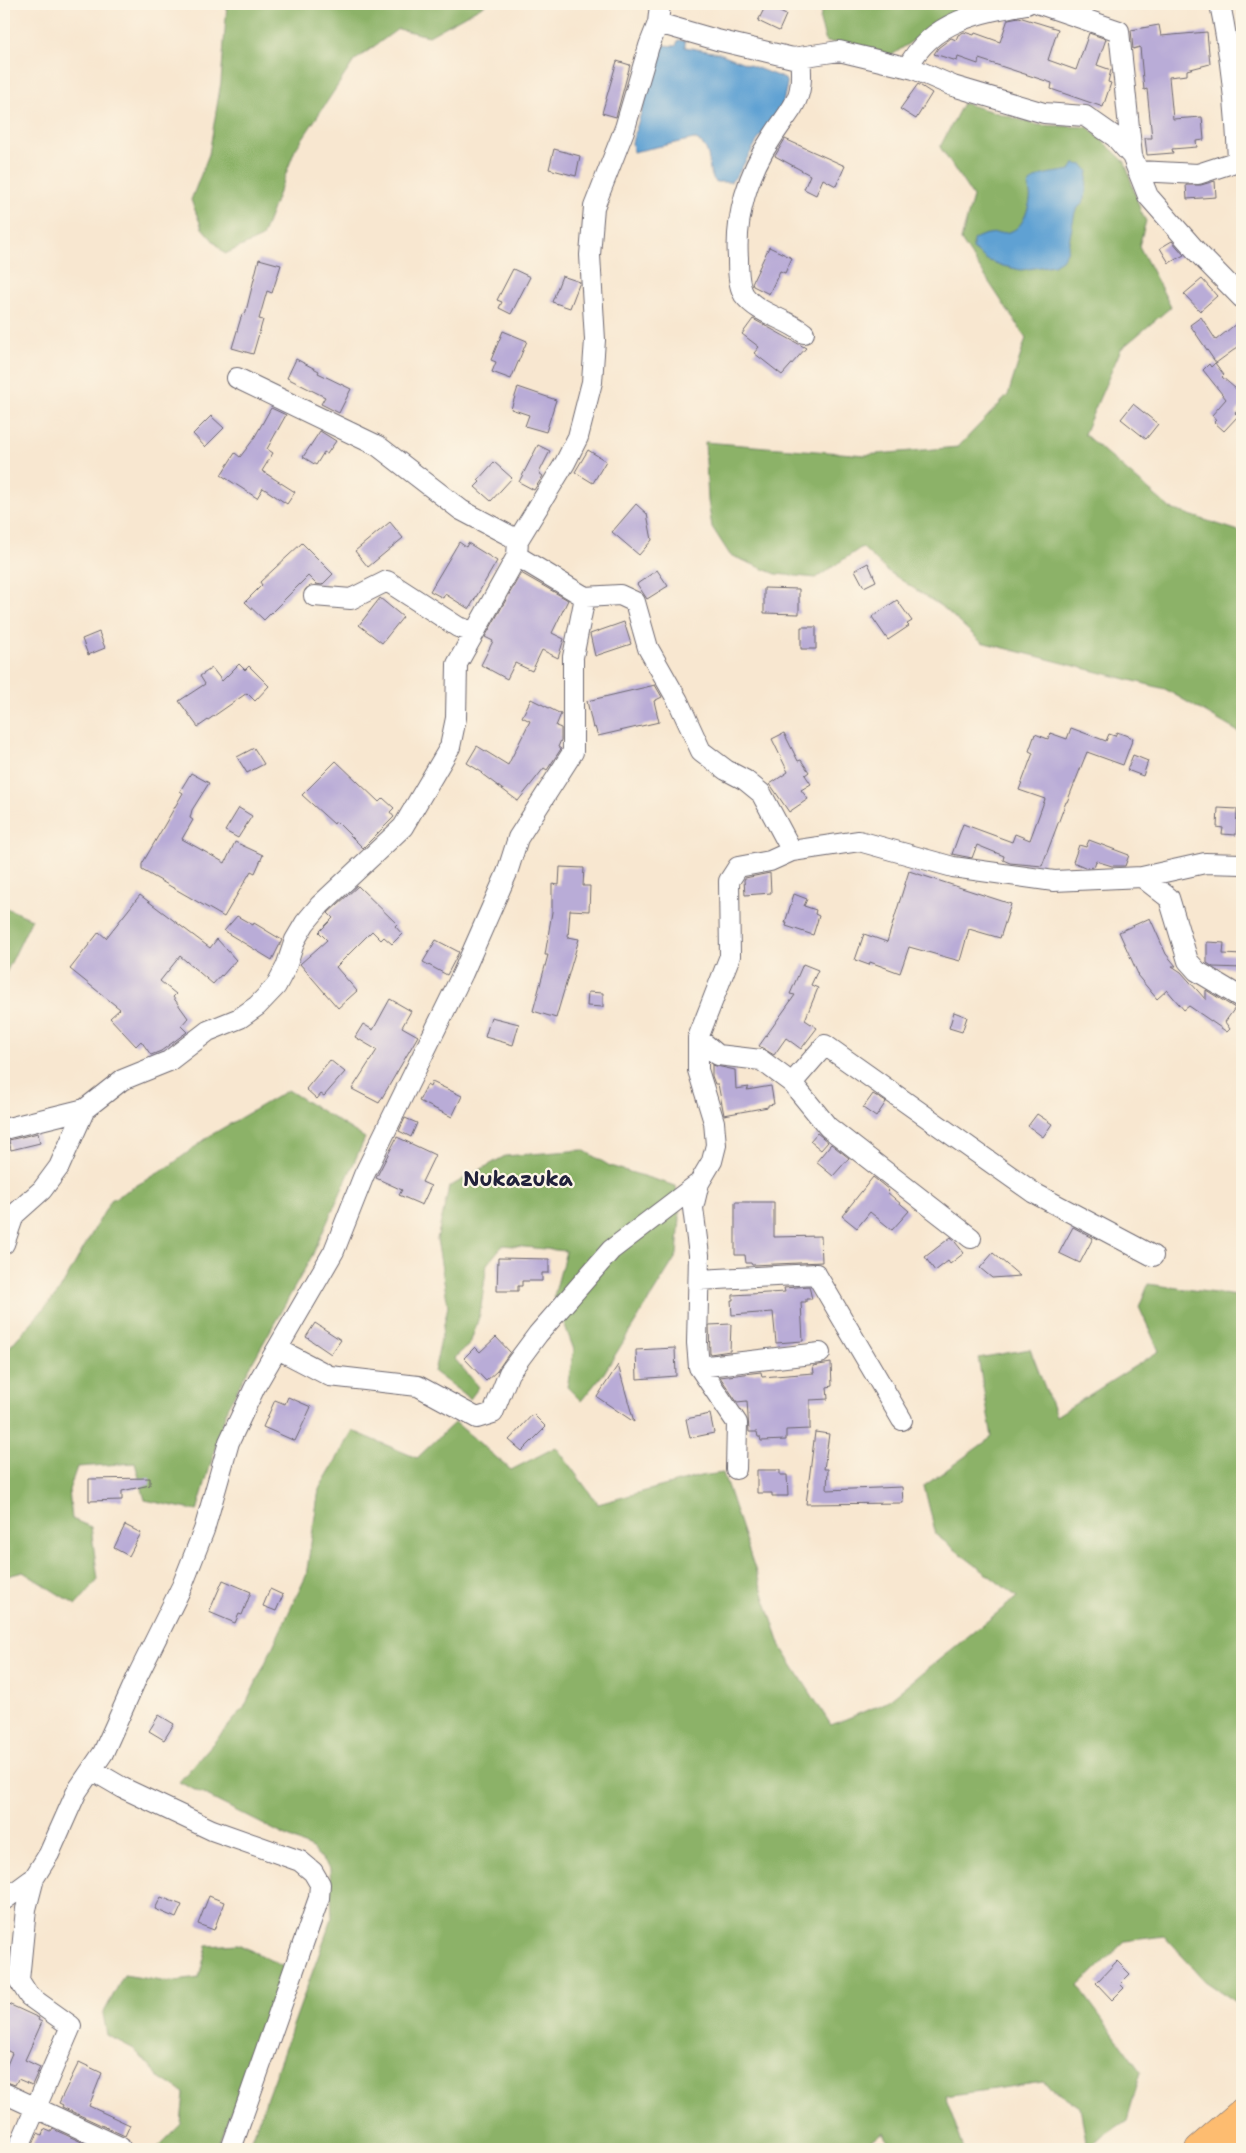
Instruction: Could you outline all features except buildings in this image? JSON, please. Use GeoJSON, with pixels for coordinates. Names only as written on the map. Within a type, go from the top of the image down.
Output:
{"type":"FeatureCollection","features":[{"type":"Feature","properties":{"kind":"main road"},"geometry":{"type":"LineString","coordinates":[[1199,2149],[1242,2112]]}},
{"type":"Feature","properties":{"kind":"street"},"geometry":{"type":"LineString","coordinates":[[908,67],[914,54],[941,29],[964,18],[1027,4]]}},
{"type":"Feature","properties":{"kind":"street"},"geometry":{"type":"LineString","coordinates":[[1040,4],[1119,31],[1135,163],[1148,196],[1199,254],[1242,298]]}},
{"type":"Feature","properties":{"kind":"street"},"geometry":{"type":"LineString","coordinates":[[4,1129],[85,1109],[122,1080],[169,1061],[208,1031],[240,1018],[257,1006],[276,986],[286,967],[294,940],[305,923],[320,905],[403,827],[446,754],[450,747],[456,718],[457,664],[517,548],[578,437],[592,382],[595,340],[590,255],[594,206],[625,128],[659,13],[778,55],[800,57],[839,50],[908,67],[953,86],[1044,113],[1085,116],[1115,137],[1135,163],[1198,174],[1238,161],[1232,72],[1220,4]]}},
{"type":"Feature","properties":{"kind":"street"},"geometry":{"type":"LineString","coordinates":[[800,57],[802,76],[799,97],[789,115],[770,139],[754,171],[740,212],[737,248],[739,276],[743,293],[755,307],[796,326],[804,333]]}},
{"type":"Feature","properties":{"kind":"street"},"geometry":{"type":"LineString","coordinates":[[237,378],[378,446],[461,510],[585,597],[620,595],[635,602],[648,648],[678,701],[702,751],[726,770],[745,780],[761,793],[792,851]]}},
{"type":"Feature","properties":{"kind":"street"},"geometry":{"type":"LineString","coordinates":[[314,596],[351,598],[387,581],[458,627],[474,632]]}},
{"type":"Feature","properties":{"kind":"street"},"geometry":{"type":"LineString","coordinates":[[18,2149],[71,2026],[29,1996],[19,1980],[26,1909],[34,1878],[49,1854],[78,1791],[103,1753],[138,1675],[182,1586],[204,1530],[229,1442],[255,1387],[334,1251],[364,1175],[463,973],[507,873],[518,838],[573,752],[573,657],[585,597]]}},
{"type":"Feature","properties":{"kind":"street"},"geometry":{"type":"LineString","coordinates":[[278,1349],[330,1376],[418,1386],[476,1418],[493,1413],[509,1373],[538,1334],[611,1250],[698,1183],[712,1161],[716,1144],[714,1122],[698,1070],[698,1038],[730,956],[729,880],[738,867],[770,861],[792,851],[859,841],[953,867],[1054,880],[1142,877],[1205,863],[1242,864]]}},
{"type":"Feature","properties":{"kind":"street"},"geometry":{"type":"LineString","coordinates":[[1142,877],[1169,898],[1188,961],[1197,971],[1242,998]]}},
{"type":"Feature","properties":{"kind":"street"},"geometry":{"type":"LineString","coordinates":[[698,1038],[718,1056],[761,1060],[792,1083],[828,1127],[971,1238]]}},
{"type":"Feature","properties":{"kind":"street"},"geometry":{"type":"LineString","coordinates":[[792,1083],[825,1045],[1034,1193],[1152,1256]]}},
{"type":"Feature","properties":{"kind":"street"},"geometry":{"type":"LineString","coordinates":[[4,1244],[14,1215],[42,1190],[59,1167],[85,1109]]}},
{"type":"Feature","properties":{"kind":"street"},"geometry":{"type":"LineString","coordinates":[[698,1183],[693,1208],[700,1280],[696,1343],[700,1367],[737,1423],[736,1469]]}},
{"type":"Feature","properties":{"kind":"street"},"geometry":{"type":"LineString","coordinates":[[700,1280],[816,1274],[902,1420]]}},
{"type":"Feature","properties":{"kind":"street"},"geometry":{"type":"LineString","coordinates":[[700,1367],[820,1353]]}},
{"type":"Feature","properties":{"kind":"street"},"geometry":{"type":"LineString","coordinates":[[92,1770],[122,1788],[212,1830],[300,1861],[314,1872],[320,1884],[319,1898],[232,2149]]}},
{"type":"Feature","properties":{"kind":"street"},"geometry":{"type":"LineString","coordinates":[[4,1900],[34,1878]]}},
{"type":"Feature","properties":{"kind":"street"},"geometry":{"type":"LineString","coordinates":[[4,2093],[120,2147]]}},
{"type":"Feature","properties":{"kind":"green space"},"geometry":{"type":"Polygon","coordinates":[[[227,4],[486,4],[429,36],[398,29],[354,61],[295,150],[262,237],[225,254],[202,228],[191,200],[209,154],[221,82],[227,4]]]}},
{"type":"Feature","properties":{"kind":"green space"},"geometry":{"type":"Polygon","coordinates":[[[822,4],[979,4],[955,12],[892,55],[846,43],[826,42],[820,21],[822,4]]]}},
{"type":"Feature","properties":{"kind":"green space"},"geometry":{"type":"Polygon","coordinates":[[[963,103],[1038,125],[1088,127],[1125,162],[1141,212],[1146,221],[1139,246],[1171,307],[1121,349],[1084,434],[1171,509],[1242,532],[1242,734],[1165,689],[981,642],[945,609],[886,570],[862,547],[816,578],[776,574],[730,555],[712,527],[708,501],[705,442],[865,455],[958,447],[1008,395],[1026,338],[961,240],[973,197],[940,147],[963,103]]]}},
{"type":"Feature","properties":{"kind":"green space"},"geometry":{"type":"Polygon","coordinates":[[[4,907],[32,919],[4,977],[4,907]]]}},
{"type":"Feature","properties":{"kind":"green space"},"geometry":{"type":"Polygon","coordinates":[[[288,1090],[365,1138],[312,1256],[227,1408],[197,1511],[145,1500],[135,1463],[77,1467],[69,1490],[72,1519],[91,1527],[98,1580],[76,1605],[23,1572],[4,1577],[4,1353],[58,1293],[111,1200],[167,1168],[211,1135],[288,1090]]]}},
{"type":"Feature","properties":{"kind":"green space"},"geometry":{"type":"Polygon","coordinates":[[[583,1150],[610,1166],[676,1186],[680,1218],[677,1255],[604,1373],[581,1401],[567,1387],[574,1350],[554,1296],[566,1251],[503,1245],[487,1264],[480,1314],[470,1344],[454,1358],[479,1387],[470,1399],[434,1372],[448,1306],[437,1239],[449,1187],[505,1156],[583,1150]]]}},
{"type":"Feature","properties":{"kind":"green space"},"geometry":{"type":"Polygon","coordinates":[[[1148,1284],[1237,1296],[1242,1300],[1242,2006],[1205,1981],[1164,1936],[1125,1941],[1078,1986],[1141,2072],[1127,2120],[1087,2147],[1080,2107],[1043,2082],[945,2096],[964,2149],[891,2149],[884,2132],[858,2149],[251,2149],[249,2147],[332,1918],[330,1868],[312,1849],[179,1782],[244,1708],[306,1576],[319,1489],[353,1431],[417,1458],[455,1422],[511,1470],[556,1447],[598,1504],[700,1476],[723,1473],[781,1647],[831,1725],[885,1703],[1017,1597],[936,1535],[924,1486],[992,1437],[978,1358],[1030,1349],[1056,1416],[1159,1351],[1139,1307],[1148,1284]]]}},
{"type":"Feature","properties":{"kind":"green space"},"geometry":{"type":"Polygon","coordinates":[[[238,1944],[284,1967],[256,2055],[216,2149],[156,2149],[181,2124],[184,2093],[158,2076],[134,2049],[107,2035],[103,2014],[124,1975],[168,1982],[199,1978],[207,1946],[238,1944]]]}},
{"type":"Feature","properties":{"kind":"water"},"geometry":{"type":"Polygon","coordinates":[[[678,40],[685,41],[685,47],[719,53],[785,79],[787,84],[782,107],[759,138],[738,174],[731,182],[716,182],[710,171],[708,154],[705,148],[694,139],[633,152],[632,142],[662,45],[676,46],[678,40]]]}},
{"type":"Feature","properties":{"kind":"water"},"geometry":{"type":"Polygon","coordinates":[[[1074,164],[1083,165],[1088,171],[1085,199],[1075,212],[1067,252],[1062,260],[1054,265],[1021,270],[987,260],[973,249],[973,240],[990,234],[1012,231],[1018,227],[1030,202],[1028,186],[1032,181],[1042,175],[1070,170],[1074,164]]]}},
{"type":"Feature","properties":{"kind":"district","name":"Nukazuka"},"geometry":{"type":"Point","coordinates":[518,1179]}}]}
